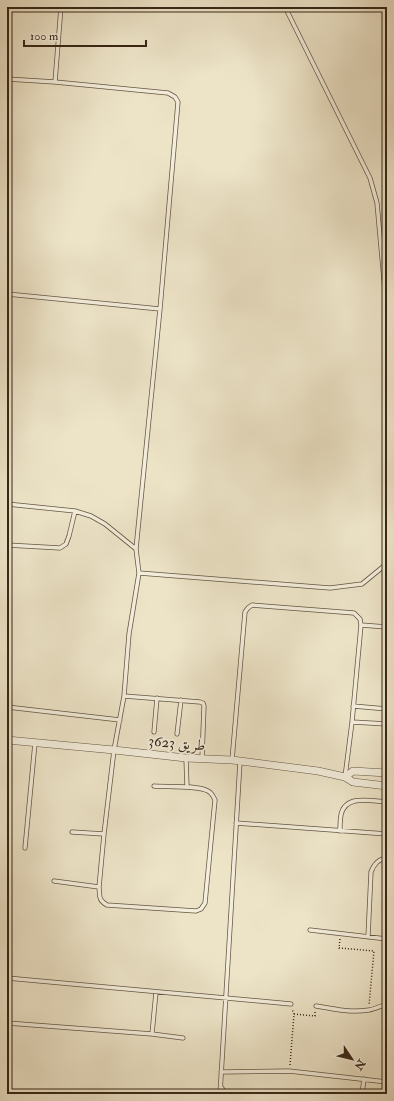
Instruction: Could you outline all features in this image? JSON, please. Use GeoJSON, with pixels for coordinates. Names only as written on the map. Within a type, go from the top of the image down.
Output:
{"type":"FeatureCollection","features":[{"type":"Feature","properties":{"kind":"street","name":"طريق 3623"},"geometry":{"type":"LineString","coordinates":[[7,740],[186,758],[232,760],[318,771],[345,777],[353,782],[387,786]]}},
{"type":"Feature","properties":{"kind":"street","name":"طريق 3623"},"geometry":{"type":"LineString","coordinates":[[345,777],[354,771],[387,773]]}},
{"type":"Feature","properties":{"kind":"lane"},"geometry":{"type":"LineString","coordinates":[[56,82],[61,7]]}},
{"type":"Feature","properties":{"kind":"lane"},"geometry":{"type":"LineString","coordinates":[[285,7],[370,178],[378,203],[387,313]]}},
{"type":"Feature","properties":{"kind":"lane"},"geometry":{"type":"LineString","coordinates":[[7,79],[56,82],[168,93],[178,102],[160,309],[136,549],[139,573],[128,634],[124,696],[114,750],[99,887],[100,899],[107,905],[196,912],[201,909],[205,903],[215,800],[212,794],[206,790],[187,787],[154,786]]}},
{"type":"Feature","properties":{"kind":"lane"},"geometry":{"type":"LineString","coordinates":[[7,294],[160,309]]}},
{"type":"Feature","properties":{"kind":"lane"},"geometry":{"type":"LineString","coordinates":[[7,504],[75,511],[91,516],[106,524],[136,549]]}},
{"type":"Feature","properties":{"kind":"lane"},"geometry":{"type":"LineString","coordinates":[[7,545],[60,548],[66,544],[75,511]]}},
{"type":"Feature","properties":{"kind":"lane"},"geometry":{"type":"LineString","coordinates":[[139,573],[330,588],[362,584],[384,566],[387,559]]}},
{"type":"Feature","properties":{"kind":"lane"},"geometry":{"type":"LineString","coordinates":[[232,760],[245,612],[248,608],[252,605],[354,613],[360,619],[361,625],[352,722],[345,777]]}},
{"type":"Feature","properties":{"kind":"lane"},"geometry":{"type":"LineString","coordinates":[[361,625],[387,627]]}},
{"type":"Feature","properties":{"kind":"lane"},"geometry":{"type":"LineString","coordinates":[[124,696],[203,703],[202,758]]}},
{"type":"Feature","properties":{"kind":"lane"},"geometry":{"type":"LineString","coordinates":[[154,732],[157,698]]}},
{"type":"Feature","properties":{"kind":"lane"},"geometry":{"type":"LineString","coordinates":[[178,734],[181,700]]}},
{"type":"Feature","properties":{"kind":"lane"},"geometry":{"type":"LineString","coordinates":[[353,706],[387,709]]}},
{"type":"Feature","properties":{"kind":"lane"},"geometry":{"type":"LineString","coordinates":[[7,707],[120,720]]}},
{"type":"Feature","properties":{"kind":"lane"},"geometry":{"type":"LineString","coordinates":[[352,722],[387,724]]}},
{"type":"Feature","properties":{"kind":"lane"},"geometry":{"type":"LineString","coordinates":[[26,848],[34,743]]}},
{"type":"Feature","properties":{"kind":"lane"},"geometry":{"type":"LineString","coordinates":[[186,758],[187,787]]}},
{"type":"Feature","properties":{"kind":"lane"},"geometry":{"type":"LineString","coordinates":[[220,1094],[220,1072],[226,998],[240,762]]}},
{"type":"Feature","properties":{"kind":"lane"},"geometry":{"type":"LineString","coordinates":[[340,831],[342,810],[351,802],[360,800],[387,802]]}},
{"type":"Feature","properties":{"kind":"lane"},"geometry":{"type":"LineString","coordinates":[[236,823],[387,834]]}},
{"type":"Feature","properties":{"kind":"lane"},"geometry":{"type":"LineString","coordinates":[[72,832],[104,834]]}},
{"type":"Feature","properties":{"kind":"lane"},"geometry":{"type":"LineString","coordinates":[[368,936],[372,868],[377,862],[387,858]]}},
{"type":"Feature","properties":{"kind":"lane"},"geometry":{"type":"LineString","coordinates":[[54,881],[99,887]]}},
{"type":"Feature","properties":{"kind":"lane"},"geometry":{"type":"LineString","coordinates":[[310,930],[387,938]]}},
{"type":"Feature","properties":{"kind":"lane"},"geometry":{"type":"LineString","coordinates":[[7,978],[291,1004]]}},
{"type":"Feature","properties":{"kind":"lane"},"geometry":{"type":"LineString","coordinates":[[152,1034],[156,992]]}},
{"type":"Feature","properties":{"kind":"lane"},"geometry":{"type":"LineString","coordinates":[[316,1006],[351,1011],[368,1010],[387,1004]]}},
{"type":"Feature","properties":{"kind":"lane"},"geometry":{"type":"LineString","coordinates":[[7,1023],[152,1034],[183,1038]]}},
{"type":"Feature","properties":{"kind":"lane"},"geometry":{"type":"LineString","coordinates":[[220,1072],[289,1071],[387,1082]]}},
{"type":"Feature","properties":{"kind":"lane"},"geometry":{"type":"LineString","coordinates":[[362,1094],[364,1079]]}},
{"type":"Feature","properties":{"kind":"lane"},"geometry":{"type":"LineString","coordinates":[[220,1086],[226,1094]]}},
{"type":"Feature","properties":{"kind":"path"},"geometry":{"type":"LineString","coordinates":[[340,934],[339,948],[374,951],[368,1010]]}},
{"type":"Feature","properties":{"kind":"path"},"geometry":{"type":"LineString","coordinates":[[289,1071],[294,1014],[291,1004]]}},
{"type":"Feature","properties":{"kind":"path"},"geometry":{"type":"LineString","coordinates":[[294,1014],[315,1016],[316,1006]]}}]}
